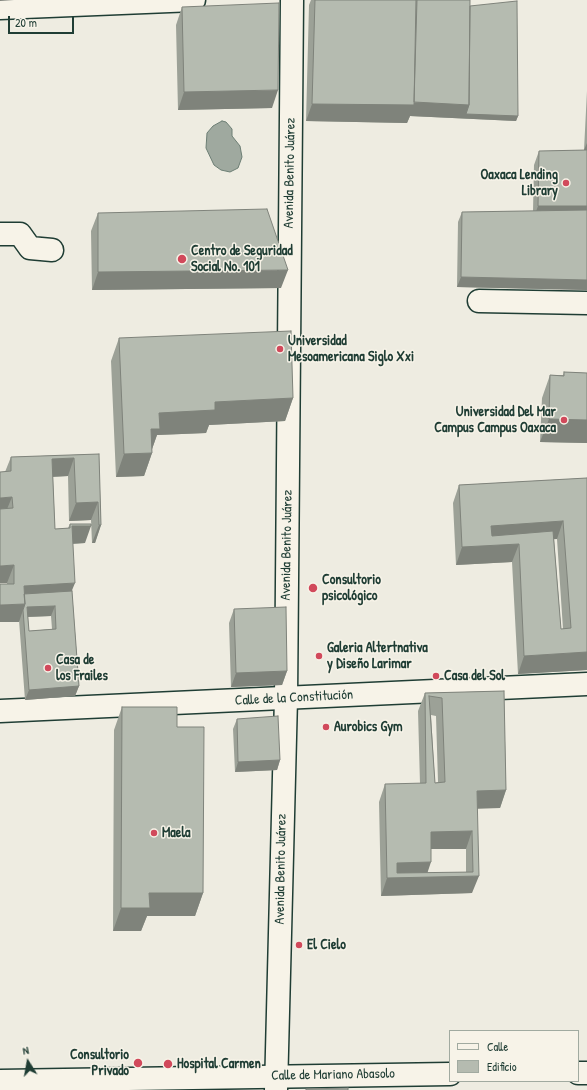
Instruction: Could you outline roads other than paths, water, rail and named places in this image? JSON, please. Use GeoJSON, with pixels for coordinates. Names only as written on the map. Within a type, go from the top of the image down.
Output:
{"type":"FeatureCollection","features":[{"type":"Feature","properties":{"kind":"street"},"geometry":{"type":"LineString","coordinates":[[0,8],[194,0]]}},
{"type":"Feature","properties":{"kind":"street","name":"Avenida Benito Juárez"},"geometry":{"type":"LineString","coordinates":[[276,1083],[286,698],[292,0]]}},
{"type":"Feature","properties":{"kind":"street"},"geometry":{"type":"LineString","coordinates":[[0,234],[20,234],[30,248],[52,250]]}},
{"type":"Feature","properties":{"kind":"street"},"geometry":{"type":"LineString","coordinates":[[479,301],[587,303]]}},
{"type":"Feature","properties":{"kind":"street","name":"Calle de la Constitución"},"geometry":{"type":"LineString","coordinates":[[0,710],[587,684]]}},
{"type":"Feature","properties":{"kind":"street","name":"Calle de Mariano Abasolo"},"geometry":{"type":"LineString","coordinates":[[0,1081],[276,1083],[449,1074]]}},
{"type":"Feature","properties":{"kind":"place","name":"Oaxaca Lending Library"},"geometry":{"type":"Point","coordinates":[566,183]}},
{"type":"Feature","properties":{"kind":"place","name":"Centro de Seguridad Social No. 101"},"geometry":{"type":"Point","coordinates":[182,259]}},
{"type":"Feature","properties":{"kind":"place","name":"Universidad Mesoamericana Siglo Xxi"},"geometry":{"type":"Point","coordinates":[280,349]}},
{"type":"Feature","properties":{"kind":"place","name":"Universidad Del Mar Campus Campus Oaxaca"},"geometry":{"type":"Point","coordinates":[564,420]}},
{"type":"Feature","properties":{"kind":"place","name":"Consultorio psicológico"},"geometry":{"type":"Point","coordinates":[313,588]}},
{"type":"Feature","properties":{"kind":"place","name":"Galeria Altertnativa y Diseño Larimar"},"geometry":{"type":"Point","coordinates":[319,656]}},
{"type":"Feature","properties":{"kind":"place","name":"Casa de los Frailes"},"geometry":{"type":"Point","coordinates":[48,668]}},
{"type":"Feature","properties":{"kind":"place","name":"Casa del Sol"},"geometry":{"type":"Point","coordinates":[436,676]}},
{"type":"Feature","properties":{"kind":"place","name":"Aurobics Gym"},"geometry":{"type":"Point","coordinates":[326,727]}},
{"type":"Feature","properties":{"kind":"place","name":"Maela"},"geometry":{"type":"Point","coordinates":[154,833]}},
{"type":"Feature","properties":{"kind":"place","name":"El Cielo"},"geometry":{"type":"Point","coordinates":[299,945]}},
{"type":"Feature","properties":{"kind":"place","name":"Consultorio Privado"},"geometry":{"type":"Point","coordinates":[138,1063]}},
{"type":"Feature","properties":{"kind":"place","name":"Hospital Carmen"},"geometry":{"type":"Point","coordinates":[168,1064]}}]}
